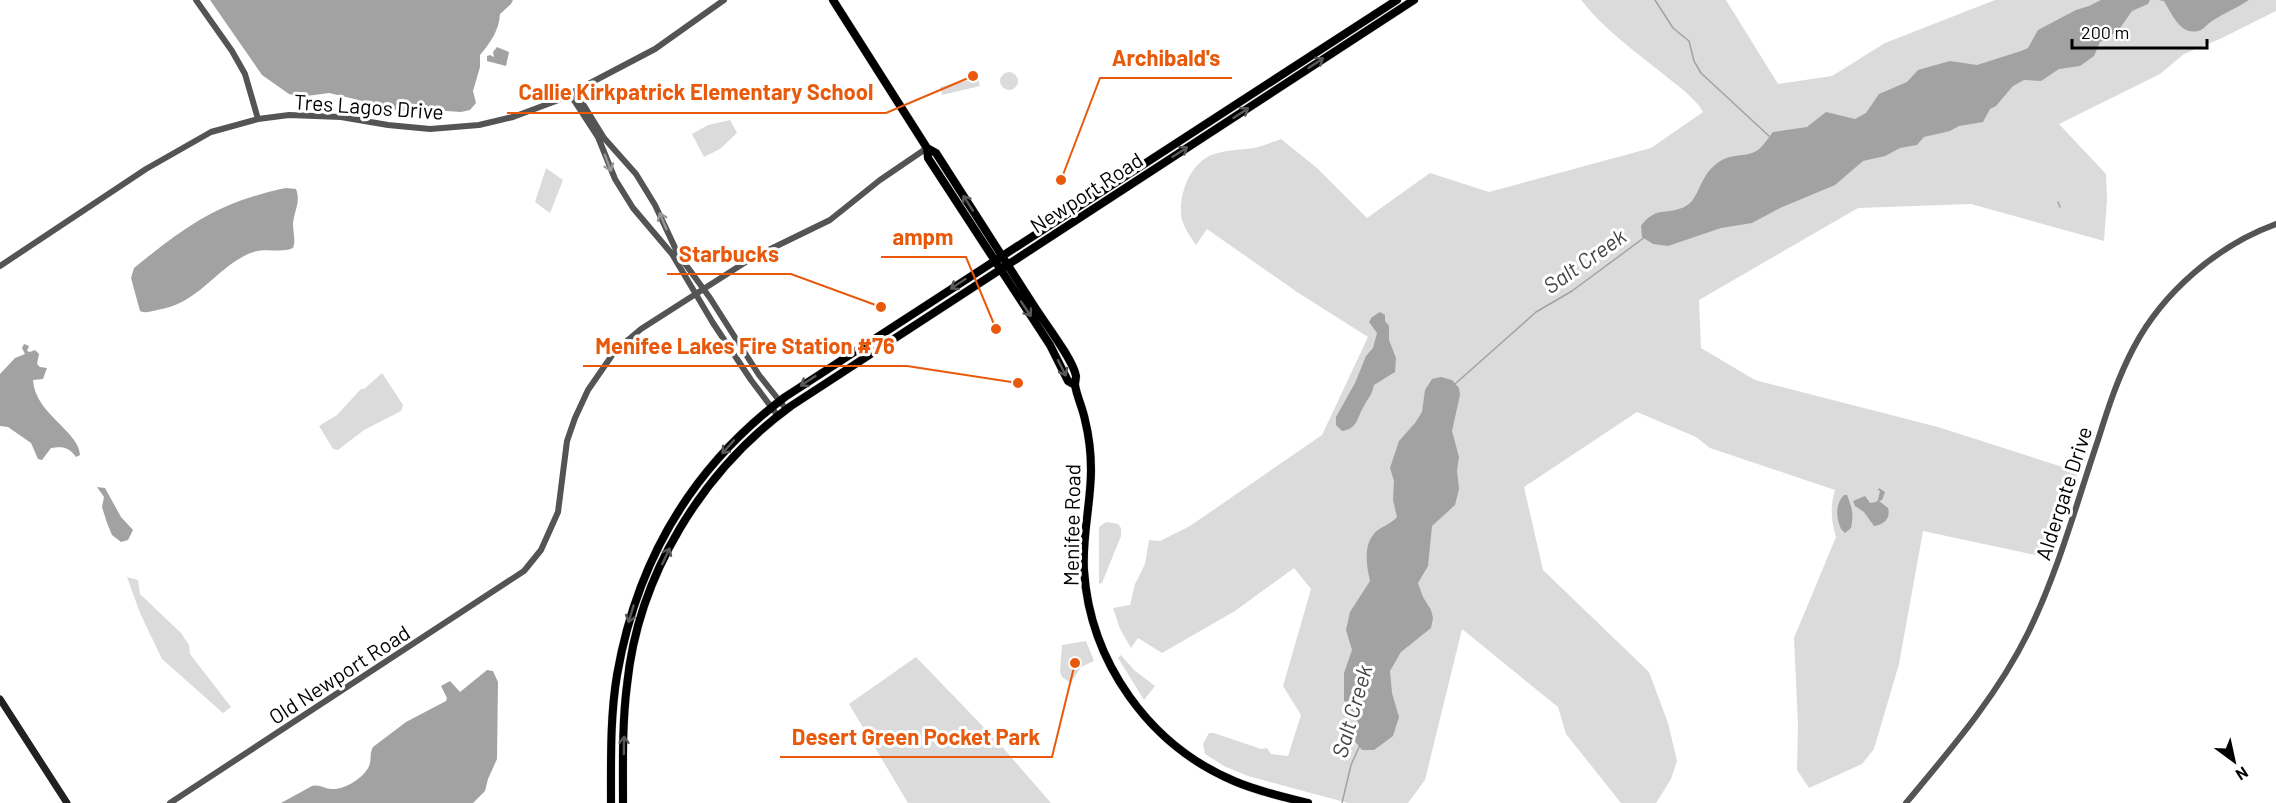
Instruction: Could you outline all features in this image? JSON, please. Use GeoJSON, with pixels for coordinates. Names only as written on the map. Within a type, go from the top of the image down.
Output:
{"type":"FeatureCollection","features":[{"type":"Feature","properties":{"kind":"main road","name":"Menifee Road"},"geometry":{"type":"LineString","coordinates":[[833,0],[927,148],[928,158],[993,261],[1050,345],[1068,381],[1075,385]]}},
{"type":"Feature","properties":{"kind":"main road","name":"Newport Road"},"geometry":{"type":"LineString","coordinates":[[611,803],[616,677],[627,628],[639,590],[663,536],[690,494],[734,440],[779,401],[1397,0]]}},
{"type":"Feature","properties":{"kind":"main road","name":"Newport Road"},"geometry":{"type":"LineString","coordinates":[[623,803],[627,683],[639,625],[648,596],[687,516],[732,459],[786,409],[1414,0]]}},
{"type":"Feature","properties":{"kind":"main road","name":"Menifee Road"},"geometry":{"type":"LineString","coordinates":[[927,148],[936,153],[1061,348],[1076,377],[1075,385],[1086,424],[1091,470],[1084,549],[1085,582],[1094,624],[1116,677],[1148,721],[1166,739],[1189,756],[1234,782],[1307,803]]}},
{"type":"Feature","properties":{"kind":"main road"},"geometry":{"type":"LineString","coordinates":[[0,699],[67,803]]}},
{"type":"Feature","properties":{"kind":"street"},"geometry":{"type":"LineString","coordinates":[[196,0],[232,51],[245,74],[258,119]]}},
{"type":"Feature","properties":{"kind":"street","name":"Tres Lagos Drive"},"geometry":{"type":"LineString","coordinates":[[0,266],[146,169],[211,132],[258,119],[289,116],[327,115],[403,127],[454,128],[513,117],[538,109],[573,93],[673,38],[711,4],[719,5],[724,0]]}},
{"type":"Feature","properties":{"kind":"street"},"geometry":{"type":"LineString","coordinates":[[573,93],[600,132],[629,165],[651,196],[674,246],[738,362],[778,416]]}},
{"type":"Feature","properties":{"kind":"street"},"geometry":{"type":"LineString","coordinates":[[573,93],[598,137],[620,188],[640,218],[672,254],[786,409]]}},
{"type":"Feature","properties":{"kind":"street","name":"Old Newport Road"},"geometry":{"type":"LineString","coordinates":[[170,803],[524,571],[541,550],[552,528],[560,500],[567,441],[575,418],[597,375],[615,351],[628,339],[752,258],[830,220],[890,172],[927,148]]}},
{"type":"Feature","properties":{"kind":"street","name":"Aldergate Drive"},"geometry":{"type":"LineString","coordinates":[[1906,803],[1985,704],[2028,634],[2051,579],[2118,378],[2135,345],[2170,296],[2202,267],[2231,246],[2276,224]]}},
{"type":"Feature","properties":{"kind":"shaded area"},"geometry":{"type":"Polygon","coordinates":[[[1581,0],[1726,0],[1778,84],[1832,76],[1885,43],[1995,0],[2276,0],[2276,11],[2184,54],[2160,74],[2059,124],[2106,174],[2104,241],[1971,204],[1858,208],[1699,300],[1701,348],[1755,380],[1938,427],[2078,472],[2049,558],[1923,531],[1899,664],[1874,749],[1862,764],[1809,788],[1797,770],[1798,724],[1794,638],[1836,537],[1832,514],[1835,490],[1710,448],[1696,437],[1637,412],[1524,487],[1543,570],[1649,672],[1668,723],[1677,761],[1671,779],[1656,803],[1621,803],[1566,734],[1558,707],[1462,629],[1425,780],[1408,803],[1348,803],[1248,776],[1224,766],[1205,754],[1203,744],[1209,733],[1261,749],[1267,748],[1271,754],[1288,756],[1301,715],[1283,686],[1311,589],[1294,568],[1235,611],[1162,653],[1138,638],[1131,648],[1120,629],[1113,608],[1130,605],[1135,584],[1145,564],[1149,540],[1160,541],[1190,526],[1322,435],[1368,337],[1297,292],[1207,229],[1196,245],[1182,221],[1181,204],[1184,188],[1196,166],[1209,156],[1226,151],[1254,148],[1281,139],[1317,168],[1367,218],[1430,173],[1489,192],[1651,148],[1703,112],[1690,96],[1619,39],[1581,0]]]}},
{"type":"Feature","properties":{"kind":"shaded area"},"geometry":{"type":"Polygon","coordinates":[[[1009,72],[1015,75],[1018,81],[1015,87],[1009,90],[1003,87],[1000,81],[1003,75],[1009,72]]]}},
{"type":"Feature","properties":{"kind":"shaded area"},"geometry":{"type":"Polygon","coordinates":[[[978,78],[980,86],[942,95],[940,87],[978,78]]]}},
{"type":"Feature","properties":{"kind":"shaded area"},"geometry":{"type":"Polygon","coordinates":[[[730,120],[737,133],[720,149],[704,157],[692,134],[708,125],[730,120]]]}},
{"type":"Feature","properties":{"kind":"shaded area"},"geometry":{"type":"Polygon","coordinates":[[[546,168],[563,180],[550,213],[535,202],[546,168]]]}},
{"type":"Feature","properties":{"kind":"shaded area"},"geometry":{"type":"Polygon","coordinates":[[[382,373],[403,405],[401,411],[364,430],[338,450],[333,449],[319,426],[337,415],[361,389],[364,389],[382,373]]]}},
{"type":"Feature","properties":{"kind":"shaded area"},"geometry":{"type":"Polygon","coordinates":[[[1106,522],[1118,524],[1121,528],[1121,536],[1102,583],[1099,584],[1099,527],[1106,522]]]}},
{"type":"Feature","properties":{"kind":"shaded area"},"geometry":{"type":"Polygon","coordinates":[[[127,577],[138,580],[140,594],[181,633],[189,645],[190,654],[231,707],[223,713],[162,659],[140,613],[127,577]]]}},
{"type":"Feature","properties":{"kind":"shaded area"},"geometry":{"type":"Polygon","coordinates":[[[1086,641],[1094,661],[1081,667],[1071,683],[1062,677],[1060,672],[1062,645],[1086,641]]]}},
{"type":"Feature","properties":{"kind":"shaded area"},"geometry":{"type":"Polygon","coordinates":[[[1121,655],[1134,670],[1155,686],[1144,700],[1118,658],[1121,655]]]}},
{"type":"Feature","properties":{"kind":"shaded area"},"geometry":{"type":"Polygon","coordinates":[[[916,657],[998,742],[1051,803],[908,803],[849,704],[916,657]]]}},
{"type":"Feature","properties":{"kind":"water"},"geometry":{"type":"Polygon","coordinates":[[[210,0],[513,0],[500,14],[496,31],[480,55],[480,67],[473,91],[476,103],[470,110],[412,112],[388,109],[329,93],[299,97],[289,94],[262,75],[210,0]]]}},
{"type":"Feature","properties":{"kind":"water"},"geometry":{"type":"Polygon","coordinates":[[[2101,0],[2150,0],[2148,4],[2132,11],[2118,31],[2100,42],[2094,56],[2080,66],[2059,69],[2041,81],[2024,80],[2013,86],[1996,106],[1990,109],[1983,122],[1959,126],[1950,131],[1924,137],[1917,145],[1900,148],[1885,156],[1863,161],[1835,185],[1780,208],[1752,223],[1721,228],[1668,246],[1653,244],[1642,237],[1641,226],[1652,215],[1686,206],[1694,198],[1715,165],[1732,156],[1753,153],[1773,132],[1807,127],[1826,112],[1855,119],[1866,113],[1879,94],[1907,82],[1918,70],[1950,61],[1977,65],[2021,51],[2028,48],[2038,30],[2101,0]]]}},
{"type":"Feature","properties":{"kind":"water"},"geometry":{"type":"Polygon","coordinates":[[[2158,0],[2249,0],[2194,32],[2183,28],[2164,1],[2158,0]]]}},
{"type":"Feature","properties":{"kind":"water"},"geometry":{"type":"Polygon","coordinates":[[[497,47],[509,52],[506,66],[487,61],[487,56],[494,57],[493,52],[497,47]]]}},
{"type":"Feature","properties":{"kind":"water"},"geometry":{"type":"Polygon","coordinates":[[[286,188],[296,189],[298,202],[293,224],[293,248],[248,254],[184,301],[171,307],[140,311],[131,278],[134,268],[188,227],[222,208],[241,200],[286,188]]]}},
{"type":"Feature","properties":{"kind":"water"},"geometry":{"type":"Polygon","coordinates":[[[1380,312],[1385,315],[1385,321],[1389,326],[1389,340],[1396,358],[1395,372],[1374,385],[1354,425],[1342,431],[1336,425],[1336,417],[1355,383],[1366,356],[1373,348],[1377,333],[1369,322],[1380,312]]]}},
{"type":"Feature","properties":{"kind":"water"},"geometry":{"type":"Polygon","coordinates":[[[24,344],[29,346],[27,351],[35,350],[39,354],[37,364],[47,368],[43,379],[33,380],[36,392],[48,412],[78,446],[80,455],[76,457],[68,449],[59,447],[51,448],[42,460],[38,459],[31,443],[8,427],[0,426],[0,374],[15,358],[25,354],[22,348],[24,344]]]}},
{"type":"Feature","properties":{"kind":"water"},"geometry":{"type":"Polygon","coordinates":[[[1441,377],[1452,380],[1459,388],[1460,395],[1452,431],[1459,457],[1457,470],[1459,489],[1455,505],[1432,526],[1428,566],[1418,583],[1431,610],[1433,618],[1431,628],[1401,652],[1390,671],[1392,693],[1399,717],[1393,736],[1374,750],[1362,750],[1354,740],[1358,722],[1344,700],[1344,673],[1352,650],[1346,630],[1350,612],[1370,581],[1367,552],[1371,538],[1397,517],[1393,500],[1394,481],[1390,468],[1399,441],[1422,412],[1425,390],[1432,379],[1441,377]]]}},
{"type":"Feature","properties":{"kind":"water"},"geometry":{"type":"Polygon","coordinates":[[[97,487],[105,488],[121,517],[133,530],[128,540],[121,542],[112,535],[102,507],[104,497],[97,487]]]}},
{"type":"Feature","properties":{"kind":"water"},"geometry":{"type":"Polygon","coordinates":[[[1879,488],[1885,492],[1882,500],[1879,501],[1888,508],[1888,518],[1884,523],[1874,526],[1853,501],[1865,496],[1870,503],[1876,502],[1879,488]]]}},
{"type":"Feature","properties":{"kind":"water"},"geometry":{"type":"Polygon","coordinates":[[[1844,495],[1847,495],[1852,514],[1851,528],[1845,533],[1839,525],[1837,516],[1839,503],[1844,495]]]}},
{"type":"Feature","properties":{"kind":"water"},"geometry":{"type":"Polygon","coordinates":[[[487,670],[493,671],[498,682],[497,759],[485,791],[473,803],[281,803],[312,786],[337,789],[353,782],[363,775],[369,766],[373,747],[406,722],[446,701],[447,698],[441,686],[450,681],[460,692],[487,670]]]}},
{"type":"Feature","properties":{"kind":"waterway"},"geometry":{"type":"LineString","coordinates":[[1655,0],[1673,28],[1689,41],[1694,61],[1701,73],[1769,136]]}},
{"type":"Feature","properties":{"kind":"waterway"},"geometry":{"type":"LineString","coordinates":[[2058,202],[2060,207]]}},
{"type":"Feature","properties":{"kind":"waterway","name":"Salt Creek"},"geometry":{"type":"LineString","coordinates":[[1455,384],[1536,312],[1572,291],[1645,237]]}},
{"type":"Feature","properties":{"kind":"waterway","name":"Salt Creek"},"geometry":{"type":"LineString","coordinates":[[1342,803],[1351,765],[1360,745]]}},
{"type":"Feature","properties":{"kind":"place","name":"Callie Kirkpatrick Elementary School"},"geometry":{"type":"Point","coordinates":[973,76]}},
{"type":"Feature","properties":{"kind":"place","name":"Archibald's"},"geometry":{"type":"Point","coordinates":[1061,180]}},
{"type":"Feature","properties":{"kind":"place","name":"Starbucks"},"geometry":{"type":"Point","coordinates":[881,307]}},
{"type":"Feature","properties":{"kind":"place","name":"ampm"},"geometry":{"type":"Point","coordinates":[996,329]}},
{"type":"Feature","properties":{"kind":"place","name":"Menifee Lakes Fire Station #76"},"geometry":{"type":"Point","coordinates":[1018,383]}},
{"type":"Feature","properties":{"kind":"place","name":"Desert Green Pocket Park"},"geometry":{"type":"Point","coordinates":[1075,663]}}]}
